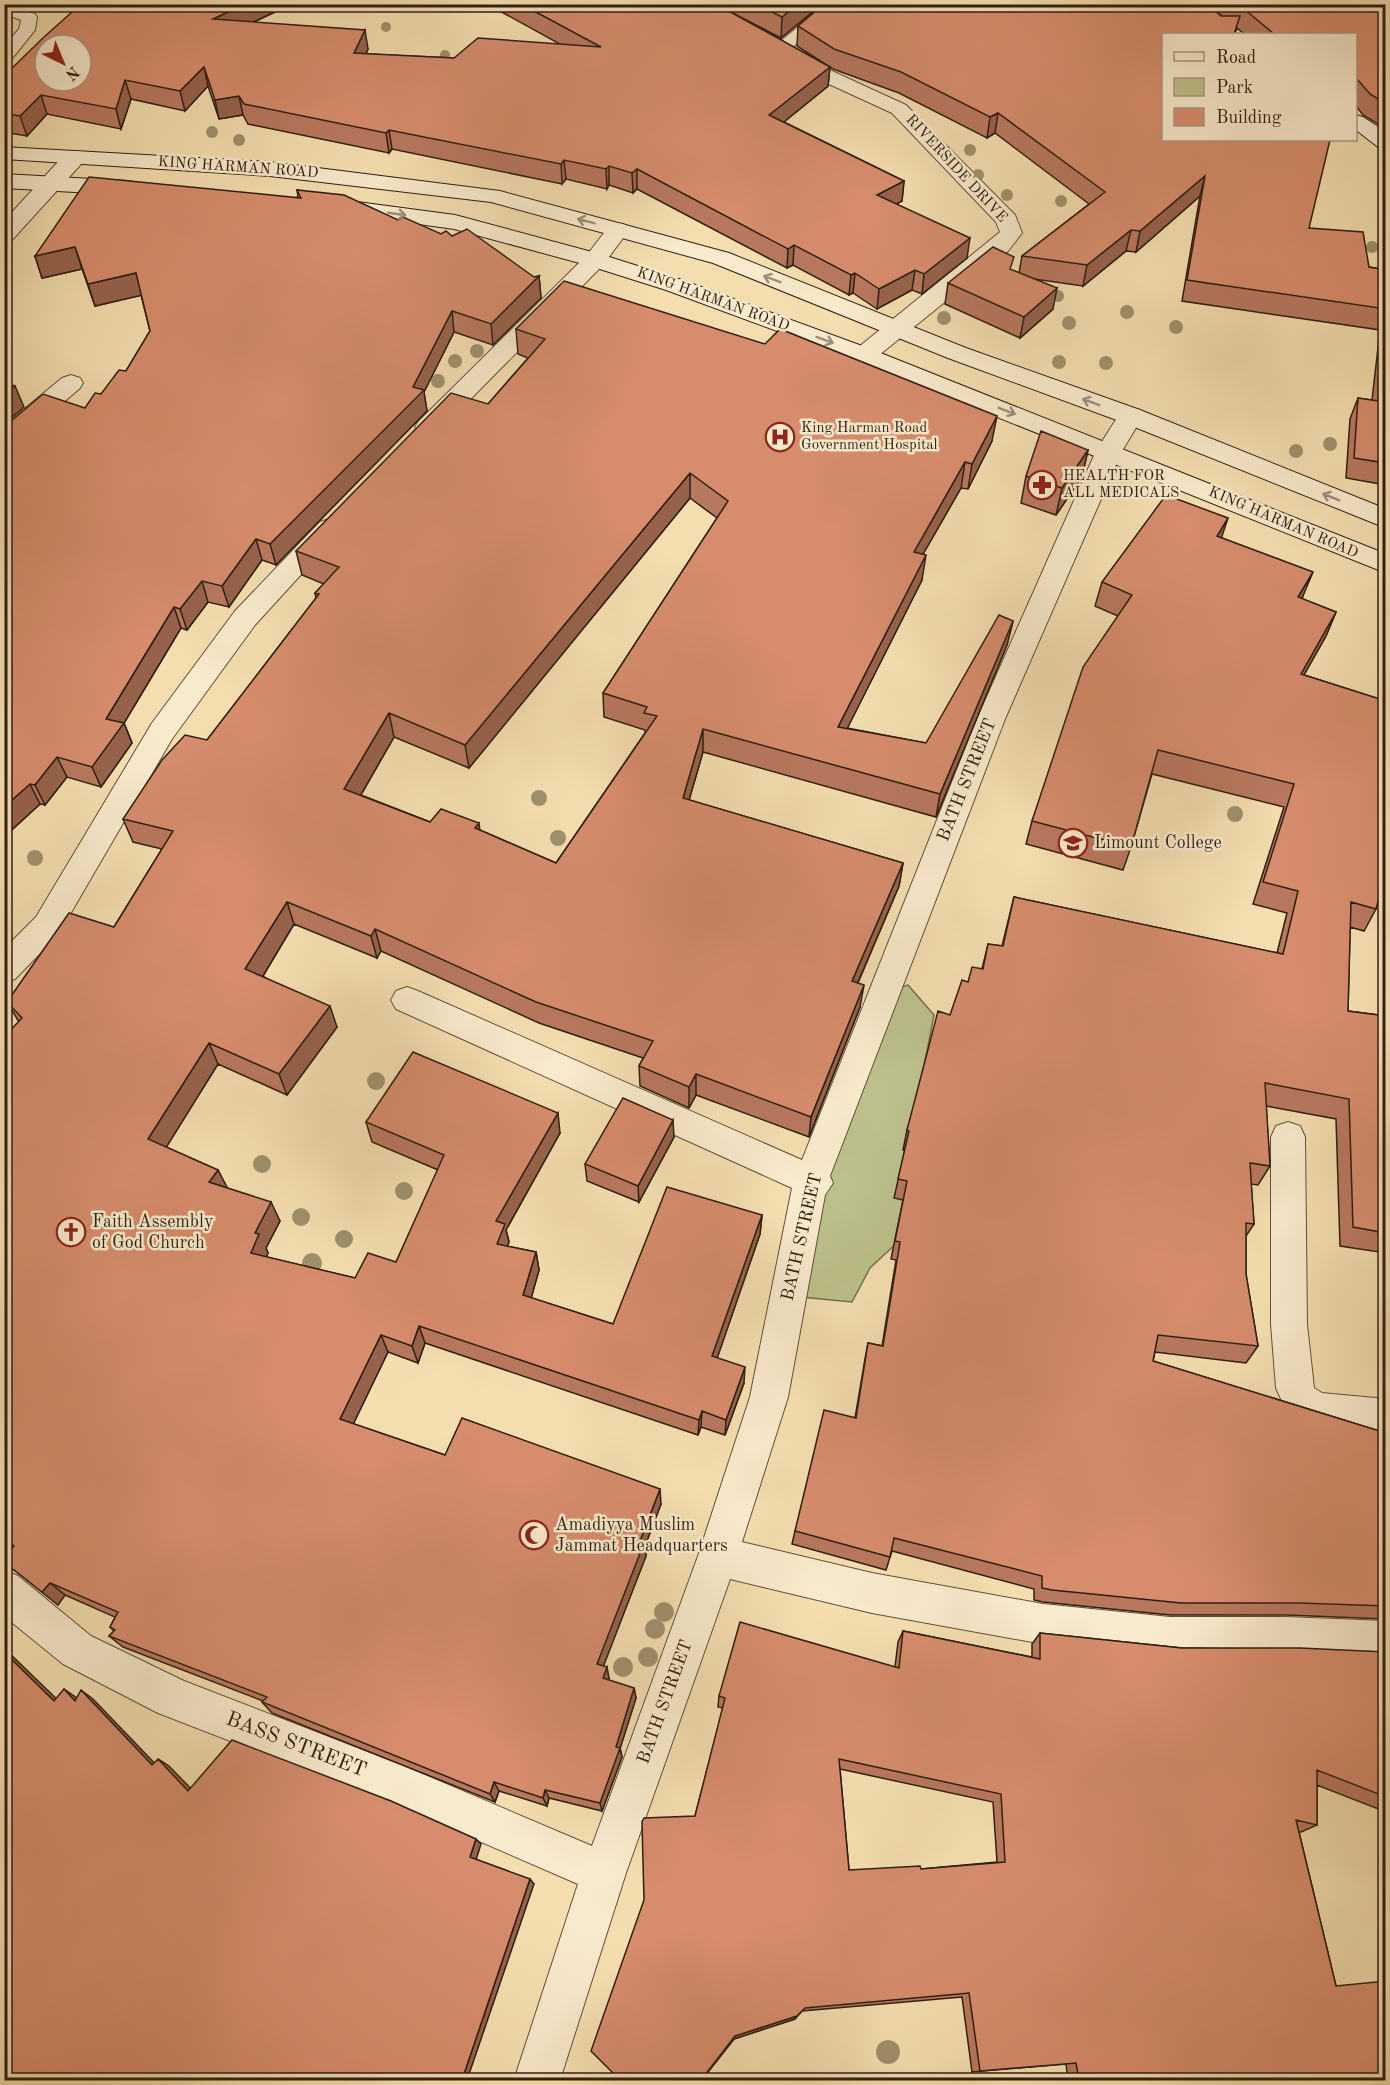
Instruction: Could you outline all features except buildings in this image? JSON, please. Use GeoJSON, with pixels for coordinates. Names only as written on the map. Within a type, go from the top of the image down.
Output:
{"type":"FeatureCollection","features":[{"type":"Feature","properties":{"kind":"street","name":"RIVERSIDE DRIVE"},"geometry":{"type":"LineString","coordinates":[[772,43],[825,75],[899,109],[1008,220],[1011,233],[1000,246],[864,355]]}},
{"type":"Feature","properties":{"kind":"street"},"geometry":{"type":"LineString","coordinates":[[1357,122],[1386,142]]}},
{"type":"Feature","properties":{"kind":"street","name":"KING HARMAN ROAD"},"geometry":{"type":"LineString","coordinates":[[4,153],[270,169],[492,196],[721,258],[957,353],[1131,416],[1386,519]]}},
{"type":"Feature","properties":{"kind":"street"},"geometry":{"type":"LineString","coordinates":[[4,235],[75,157]]}},
{"type":"Feature","properties":{"kind":"street","name":"KING HARMAN ROAD"},"geometry":{"type":"LineString","coordinates":[[4,181],[150,190]]}},
{"type":"Feature","properties":{"kind":"street","name":"KING HARMAN ROAD"},"geometry":{"type":"LineString","coordinates":[[316,204],[454,222],[596,260],[674,285],[864,355],[1109,451],[1384,564]]}},
{"type":"Feature","properties":{"kind":"street"},"geometry":{"type":"LineString","coordinates":[[412,444],[596,260],[618,230]]}},
{"type":"Feature","properties":{"kind":"street"},"geometry":{"type":"LineString","coordinates":[[4,440],[71,383]]}},
{"type":"Feature","properties":{"kind":"street","name":"BATH STREET"},"geometry":{"type":"LineString","coordinates":[[537,2080],[604,1873],[718,1556],[769,1397],[810,1184],[992,718],[1109,451],[1131,416]]}},
{"type":"Feature","properties":{"kind":"street"},"geometry":{"type":"LineString","coordinates":[[4,970],[46,926],[162,731],[245,618],[344,512]]}},
{"type":"Feature","properties":{"kind":"street"},"geometry":{"type":"LineString","coordinates":[[406,1000],[816,1183],[810,1184]]}},
{"type":"Feature","properties":{"kind":"street"},"geometry":{"type":"LineString","coordinates":[[1288,1137],[1289,1324],[1295,1388],[1302,1404],[1322,1411],[1386,1417]]}},
{"type":"Feature","properties":{"kind":"street"},"geometry":{"type":"LineString","coordinates":[[718,1556],[872,1593],[1043,1624],[1170,1637],[1286,1636],[1386,1641]]}},
{"type":"Feature","properties":{"kind":"street","name":"BASS STREET"},"geometry":{"type":"LineString","coordinates":[[4,1590],[77,1650],[173,1698],[404,1787],[604,1873]]}},
{"type":"Feature","properties":{"kind":"lane"},"geometry":{"type":"LineString","coordinates":[[772,43],[836,4]]}},
{"type":"Feature","properties":{"kind":"lane"},"geometry":{"type":"LineString","coordinates":[[4,9],[29,17],[27,30],[4,57]]}},
{"type":"Feature","properties":{"kind":"green space"},"geometry":{"type":"Polygon","coordinates":[[[908,985],[934,1015],[925,1061],[915,1226],[870,1268],[852,1302],[791,1296],[875,995],[908,985]]]}},
{"type":"Feature","properties":{"kind":"place","name":"King Harman Road Government Hospital"},"geometry":{"type":"Point","coordinates":[780,437]}},
{"type":"Feature","properties":{"kind":"place","name":"HEALTH FOR ALL MEDICALS"},"geometry":{"type":"Point","coordinates":[1042,485]}},
{"type":"Feature","properties":{"kind":"place","name":"Limount College"},"geometry":{"type":"Point","coordinates":[1073,843]}},
{"type":"Feature","properties":{"kind":"place","name":"Faith Assembly of God Church"},"geometry":{"type":"Point","coordinates":[71,1232]}},
{"type":"Feature","properties":{"kind":"place","name":"Amadiyya Muslim Jammat Headquarters"},"geometry":{"type":"Point","coordinates":[534,1535]}}]}
